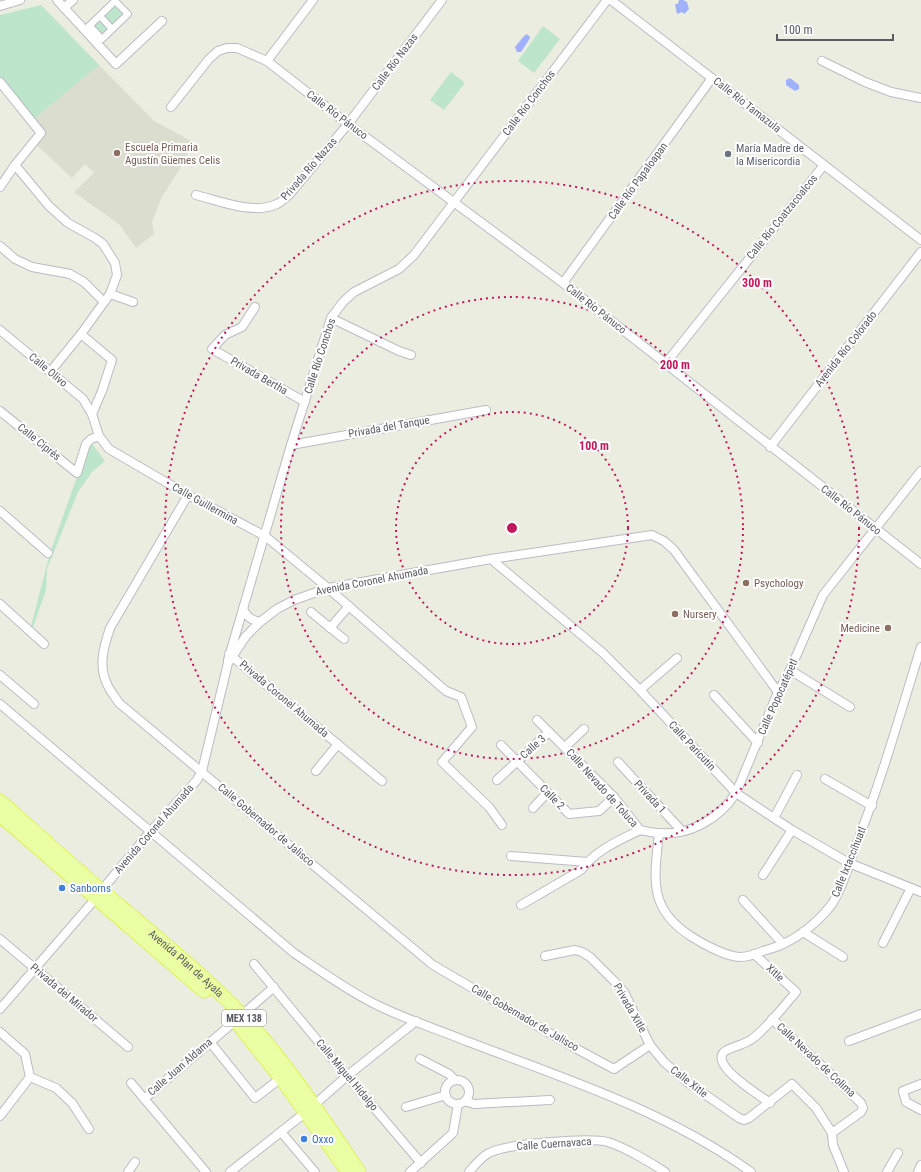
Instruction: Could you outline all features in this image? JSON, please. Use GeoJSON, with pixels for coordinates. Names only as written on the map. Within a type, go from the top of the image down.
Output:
{"type":"FeatureCollection","features":[{"type":"Feature","properties":{"kind":"main road","name":"Avenida Plan de Ayala"},"geometry":{"type":"LineString","coordinates":[[0,801],[193,981],[238,1018],[268,1046],[310,1109],[348,1172]]}},
{"type":"Feature","properties":{"kind":"main road","name":"Avenida Plan de Ayala"},"geometry":{"type":"LineString","coordinates":[[0,815],[99,894]]}},
{"type":"Feature","properties":{"kind":"main road","name":"Avenida Plan de Ayala"},"geometry":{"type":"LineString","coordinates":[[238,1018],[281,1078],[310,1109],[359,1172]]}},
{"type":"Feature","properties":{"kind":"street"},"geometry":{"type":"LineString","coordinates":[[0,6],[20,0]]}},
{"type":"Feature","properties":{"kind":"street"},"geometry":{"type":"LineString","coordinates":[[57,0],[87,28],[102,38],[128,14],[115,1],[87,28]]}},
{"type":"Feature","properties":{"kind":"street"},"geometry":{"type":"LineString","coordinates":[[64,8],[73,0]]}},
{"type":"Feature","properties":{"kind":"street"},"geometry":{"type":"LineString","coordinates":[[267,61],[313,0]]}},
{"type":"Feature","properties":{"kind":"street","name":"Calle Río Nazas"},"geometry":{"type":"LineString","coordinates":[[348,124],[442,0]]}},
{"type":"Feature","properties":{"kind":"street","name":"Calle Río Conchos"},"geometry":{"type":"LineString","coordinates":[[231,655],[242,609],[331,318],[343,302],[354,292],[399,268],[414,255],[607,0]]}},
{"type":"Feature","properties":{"kind":"street","name":"Calle Río Tamazula"},"geometry":{"type":"LineString","coordinates":[[611,0],[921,240]]}},
{"type":"Feature","properties":{"kind":"street"},"geometry":{"type":"LineString","coordinates":[[100,16],[112,29]]}},
{"type":"Feature","properties":{"kind":"street"},"geometry":{"type":"LineString","coordinates":[[87,28],[116,64],[162,21]]}},
{"type":"Feature","properties":{"kind":"street","name":"Calle Río Pánuco"},"geometry":{"type":"LineString","coordinates":[[171,107],[218,51],[228,48],[237,48],[267,61],[348,124],[563,283],[921,564]]}},
{"type":"Feature","properties":{"kind":"street"},"geometry":{"type":"LineString","coordinates":[[822,60],[865,82],[891,92],[921,98]]}},
{"type":"Feature","properties":{"kind":"street","name":"Calle Río Papaloapan"},"geometry":{"type":"LineString","coordinates":[[563,283],[712,78]]}},
{"type":"Feature","properties":{"kind":"street"},"geometry":{"type":"LineString","coordinates":[[0,82],[41,133],[15,165],[0,187]]}},
{"type":"Feature","properties":{"kind":"street","name":"Privada Río Nazas"},"geometry":{"type":"LineString","coordinates":[[196,195],[244,208],[262,209],[278,204],[289,195],[348,124]]}},
{"type":"Feature","properties":{"kind":"street"},"geometry":{"type":"LineString","coordinates":[[15,165],[54,211],[68,223],[103,244],[115,263],[116,275],[110,294],[81,334],[50,372]]}},
{"type":"Feature","properties":{"kind":"street","name":"Calle Río Coatzacoalcos"},"geometry":{"type":"LineString","coordinates":[[666,363],[824,165]]}},
{"type":"Feature","properties":{"kind":"street"},"geometry":{"type":"LineString","coordinates":[[0,246],[15,259],[32,267],[70,274],[84,282],[104,302]]}},
{"type":"Feature","properties":{"kind":"street","name":"Avenida Río Colorado"},"geometry":{"type":"LineString","coordinates":[[770,447],[921,252]]}},
{"type":"Feature","properties":{"kind":"street"},"geometry":{"type":"LineString","coordinates":[[110,294],[133,302]]}},
{"type":"Feature","properties":{"kind":"street","name":"Privada Bertha"},"geometry":{"type":"LineString","coordinates":[[255,307],[242,327],[225,335],[212,349],[305,402]]}},
{"type":"Feature","properties":{"kind":"street"},"geometry":{"type":"LineString","coordinates":[[331,318],[399,351],[411,354]]}},
{"type":"Feature","properties":{"kind":"street","name":"Calle Olivo"},"geometry":{"type":"LineString","coordinates":[[0,330],[83,400],[92,414]]}},
{"type":"Feature","properties":{"kind":"street"},"geometry":{"type":"LineString","coordinates":[[81,334],[112,360],[102,391],[92,414]]}},
{"type":"Feature","properties":{"kind":"street","name":"Privada del Tanque"},"geometry":{"type":"LineString","coordinates":[[291,445],[486,410]]}},
{"type":"Feature","properties":{"kind":"street","name":"Calle Ciprés"},"geometry":{"type":"LineString","coordinates":[[0,411],[77,474],[86,444],[88,441],[98,436]]}},
{"type":"Feature","properties":{"kind":"street","name":"Calle Guillermina"},"geometry":{"type":"LineString","coordinates":[[92,414],[98,436],[109,449],[265,536],[349,606],[446,692],[460,697],[472,727],[442,762],[489,807],[502,825]]}},
{"type":"Feature","properties":{"kind":"street","name":"Calle Popocatépetl"},"geometry":{"type":"LineString","coordinates":[[659,833],[682,831],[696,827],[716,815],[730,803],[736,793],[758,743],[778,692],[790,670],[823,595],[876,530],[921,471]]}},
{"type":"Feature","properties":{"kind":"street","name":"Calle Gobernador de Jalisco"},"geometry":{"type":"LineString","coordinates":[[188,494],[110,628],[103,648],[102,667],[107,684],[119,703],[433,965],[575,1048],[614,1069],[650,1045]]}},
{"type":"Feature","properties":{"kind":"street"},"geometry":{"type":"LineString","coordinates":[[0,511],[48,552]]}},
{"type":"Feature","properties":{"kind":"street","name":"Avenida Coronel Ahumada"},"geometry":{"type":"LineString","coordinates":[[0,1009],[150,832],[197,780],[202,771],[231,655],[246,636],[260,622],[277,609],[294,600],[328,588],[491,558],[652,536],[664,541],[674,550],[778,692]]}},
{"type":"Feature","properties":{"kind":"street","name":"Calle Paricutín"},"geometry":{"type":"LineString","coordinates":[[491,558],[603,653],[640,690],[736,793],[792,830],[849,863],[921,892]]}},
{"type":"Feature","properties":{"kind":"street"},"geometry":{"type":"LineString","coordinates":[[0,604],[44,644]]}},
{"type":"Feature","properties":{"kind":"street"},"geometry":{"type":"LineString","coordinates":[[330,628],[349,606]]}},
{"type":"Feature","properties":{"kind":"street"},"geometry":{"type":"LineString","coordinates":[[242,609],[247,616],[260,622]]}},
{"type":"Feature","properties":{"kind":"street"},"geometry":{"type":"LineString","coordinates":[[311,612],[344,639]]}},
{"type":"Feature","properties":{"kind":"street","name":"Calle Ixtaccíhuatl"},"geometry":{"type":"LineString","coordinates":[[659,833],[655,882],[659,902],[667,916],[681,930],[720,951],[739,957],[754,954],[783,944],[803,932],[821,916],[841,888],[849,863],[872,806],[921,647]]}},
{"type":"Feature","properties":{"kind":"street","name":"Privada Coronel Ahumada"},"geometry":{"type":"LineString","coordinates":[[231,655],[382,781]]}},
{"type":"Feature","properties":{"kind":"street"},"geometry":{"type":"LineString","coordinates":[[640,690],[677,658]]}},
{"type":"Feature","properties":{"kind":"street"},"geometry":{"type":"LineString","coordinates":[[790,670],[850,707]]}},
{"type":"Feature","properties":{"kind":"street"},"geometry":{"type":"LineString","coordinates":[[0,675],[34,704]]}},
{"type":"Feature","properties":{"kind":"street"},"geometry":{"type":"LineString","coordinates":[[714,695],[758,743]]}},
{"type":"Feature","properties":{"kind":"street"},"geometry":{"type":"LineString","coordinates":[[0,704],[294,953],[330,978],[371,1002],[416,1021],[631,1105],[698,1138],[752,1172]]}},
{"type":"Feature","properties":{"kind":"street","name":"Calle Nevado de Toluca"},"geometry":{"type":"LineString","coordinates":[[538,720],[614,797],[640,830],[659,833]]}},
{"type":"Feature","properties":{"kind":"street"},"geometry":{"type":"LineString","coordinates":[[565,747],[584,729]]}},
{"type":"Feature","properties":{"kind":"street","name":"Calle 3"},"geometry":{"type":"LineString","coordinates":[[497,780],[550,732]]}},
{"type":"Feature","properties":{"kind":"street","name":"Privada Coronel Ahumada"},"geometry":{"type":"LineString","coordinates":[[316,771],[338,744]]}},
{"type":"Feature","properties":{"kind":"street","name":"Calle 2"},"geometry":{"type":"LineString","coordinates":[[501,745],[569,814],[599,811],[614,797]]}},
{"type":"Feature","properties":{"kind":"street","name":"Privada 1"},"geometry":{"type":"LineString","coordinates":[[618,762],[682,831]]}},
{"type":"Feature","properties":{"kind":"street"},"geometry":{"type":"LineString","coordinates":[[774,818],[797,775]]}},
{"type":"Feature","properties":{"kind":"street"},"geometry":{"type":"LineString","coordinates":[[825,779],[872,806]]}},
{"type":"Feature","properties":{"kind":"street"},"geometry":{"type":"LineString","coordinates":[[532,808],[548,793]]}},
{"type":"Feature","properties":{"kind":"street"},"geometry":{"type":"LineString","coordinates":[[521,905],[581,870],[587,862],[611,844],[640,830]]}},
{"type":"Feature","properties":{"kind":"street"},"geometry":{"type":"LineString","coordinates":[[763,875],[792,830]]}},
{"type":"Feature","properties":{"kind":"street"},"geometry":{"type":"LineString","coordinates":[[511,856],[587,862]]}},
{"type":"Feature","properties":{"kind":"street"},"geometry":{"type":"LineString","coordinates":[[883,943],[912,888]]}},
{"type":"Feature","properties":{"kind":"street"},"geometry":{"type":"LineString","coordinates":[[743,900],[783,944]]}},
{"type":"Feature","properties":{"kind":"street"},"geometry":{"type":"LineString","coordinates":[[803,932],[843,957]]}},
{"type":"Feature","properties":{"kind":"street","name":"Privada del Mirador"},"geometry":{"type":"LineString","coordinates":[[0,939],[128,1047]]}},
{"type":"Feature","properties":{"kind":"street","name":"Privada Xitle"},"geometry":{"type":"LineString","coordinates":[[545,956],[575,950],[590,957],[624,992],[650,1045]]}},
{"type":"Feature","properties":{"kind":"street","name":"Xitle"},"geometry":{"type":"LineString","coordinates":[[754,954],[796,992],[772,1019]]}},
{"type":"Feature","properties":{"kind":"street","name":"Calle Miguel Hidalgo"},"geometry":{"type":"LineString","coordinates":[[254,964],[421,1162]]}},
{"type":"Feature","properties":{"kind":"street","name":"Calle Juan Aldama"},"geometry":{"type":"LineString","coordinates":[[144,1099],[274,987]]}},
{"type":"Feature","properties":{"kind":"street"},"geometry":{"type":"LineString","coordinates":[[849,1041],[921,1014]]}},
{"type":"Feature","properties":{"kind":"street"},"geometry":{"type":"LineString","coordinates":[[770,1103],[735,1078],[723,1063],[722,1056],[725,1051],[743,1045],[753,1039],[772,1019]]}},
{"type":"Feature","properties":{"kind":"street","name":"Calle Nevado de Colima"},"geometry":{"type":"LineString","coordinates":[[772,1019],[861,1103],[863,1108],[861,1112],[832,1133]]}},
{"type":"Feature","properties":{"kind":"street"},"geometry":{"type":"LineString","coordinates":[[230,1172],[310,1109],[347,1076],[416,1021]]}},
{"type":"Feature","properties":{"kind":"street"},"geometry":{"type":"LineString","coordinates":[[0,1032],[25,1054],[30,1077],[0,1116]]}},
{"type":"Feature","properties":{"kind":"street"},"geometry":{"type":"LineString","coordinates":[[210,1042],[255,1098],[281,1078]]}},
{"type":"Feature","properties":{"kind":"street","name":"Calle Xitle"},"geometry":{"type":"LineString","coordinates":[[650,1045],[664,1062],[687,1082],[739,1118],[744,1120],[749,1118],[770,1103],[792,1084],[816,1108],[832,1133]]}},
{"type":"Feature","properties":{"kind":"street"},"geometry":{"type":"LineString","coordinates":[[420,1059],[449,1074],[455,1080]]}},
{"type":"Feature","properties":{"kind":"street"},"geometry":{"type":"LineString","coordinates":[[30,1077],[56,1088],[72,1103],[89,1129]]}},
{"type":"Feature","properties":{"kind":"street"},"geometry":{"type":"LineString","coordinates":[[410,1172],[454,1133],[461,1103],[470,1094],[464,1081],[455,1080],[450,1082],[445,1090],[448,1100],[453,1103],[461,1103],[474,1104],[550,1100]]}},
{"type":"Feature","properties":{"kind":"street"},"geometry":{"type":"LineString","coordinates":[[132,1083],[206,1172]]}},
{"type":"Feature","properties":{"kind":"street"},"geometry":{"type":"LineString","coordinates":[[921,1084],[903,1091],[906,1102],[921,1110]]}},
{"type":"Feature","properties":{"kind":"street"},"geometry":{"type":"LineString","coordinates":[[406,1107],[446,1095]]}},
{"type":"Feature","properties":{"kind":"street"},"geometry":{"type":"LineString","coordinates":[[281,1132],[315,1172]]}},
{"type":"Feature","properties":{"kind":"street"},"geometry":{"type":"LineString","coordinates":[[832,1133],[833,1145],[844,1172]]}},
{"type":"Feature","properties":{"kind":"street","name":"Calle Cuernavaca"},"geometry":{"type":"LineString","coordinates":[[469,1172],[476,1163],[489,1153],[503,1148],[585,1139],[607,1142],[624,1149],[665,1172]]}},
{"type":"Feature","properties":{"kind":"street"},"geometry":{"type":"LineString","coordinates":[[887,1172],[898,1153]]}},
{"type":"Feature","properties":{"kind":"street"},"geometry":{"type":"LineString","coordinates":[[128,1172],[135,1162]]}},
{"type":"Feature","properties":{"kind":"street"},"geometry":{"type":"LineString","coordinates":[[918,1172],[921,1165]]}},
{"type":"Feature","properties":{"kind":"shaded area","name":"Escuela Primaria Agustín Güemes Celis"},"geometry":{"type":"Polygon","coordinates":[[[99,65],[154,121],[193,142],[184,162],[162,197],[152,221],[154,234],[136,248],[120,225],[74,192],[94,173],[85,164],[72,178],[37,145],[44,132],[34,119],[99,65]]]}},
{"type":"Feature","properties":{"kind":"green space"},"geometry":{"type":"Polygon","coordinates":[[[41,5],[99,65],[34,119],[0,79],[0,15],[41,5]]]}},
{"type":"Feature","properties":{"kind":"green space"},"geometry":{"type":"Polygon","coordinates":[[[114,5],[123,15],[112,25],[103,16],[114,5]]]}},
{"type":"Feature","properties":{"kind":"green space"},"geometry":{"type":"Polygon","coordinates":[[[100,19],[109,29],[102,36],[92,26],[100,19]]]}},
{"type":"Feature","properties":{"kind":"green space"},"geometry":{"type":"Polygon","coordinates":[[[543,26],[560,39],[534,73],[518,61],[543,26]]]}},
{"type":"Feature","properties":{"kind":"green space"},"geometry":{"type":"Polygon","coordinates":[[[451,72],[465,83],[444,110],[430,100],[451,72]]]}},
{"type":"Feature","properties":{"kind":"green space"},"geometry":{"type":"Polygon","coordinates":[[[87,444],[93,445],[105,461],[92,472],[78,492],[47,569],[46,590],[32,630],[30,630],[50,553],[87,444]]]}},
{"type":"Feature","properties":{"kind":"water"},"geometry":{"type":"Polygon","coordinates":[[[679,0],[687,2],[689,9],[684,14],[682,12],[677,14],[675,4],[678,4],[679,0]]]}},
{"type":"Feature","properties":{"kind":"water"},"geometry":{"type":"Polygon","coordinates":[[[527,34],[530,37],[529,40],[521,52],[517,52],[515,47],[527,34]]]}},
{"type":"Feature","properties":{"kind":"water"},"geometry":{"type":"Polygon","coordinates":[[[790,78],[799,85],[799,89],[795,91],[786,85],[786,80],[790,78]]]}},
{"type":"Feature","properties":{"kind":"place","name":"Escuela Primaria Agustín Güemes Celis"},"geometry":{"type":"Point","coordinates":[117,153]}},
{"type":"Feature","properties":{"kind":"place","name":"María Madre de la Misericordia"},"geometry":{"type":"Point","coordinates":[728,154]}},
{"type":"Feature","properties":{"kind":"place","name":"Psychology"},"geometry":{"type":"Point","coordinates":[746,583]}},
{"type":"Feature","properties":{"kind":"place","name":"Nursery"},"geometry":{"type":"Point","coordinates":[675,614]}},
{"type":"Feature","properties":{"kind":"place","name":"Medicine"},"geometry":{"type":"Point","coordinates":[888,628]}},
{"type":"Feature","properties":{"kind":"place","name":"Sanborns"},"geometry":{"type":"Point","coordinates":[62,888]}},
{"type":"Feature","properties":{"kind":"place","name":"Oxxo"},"geometry":{"type":"Point","coordinates":[304,1139]}}]}
